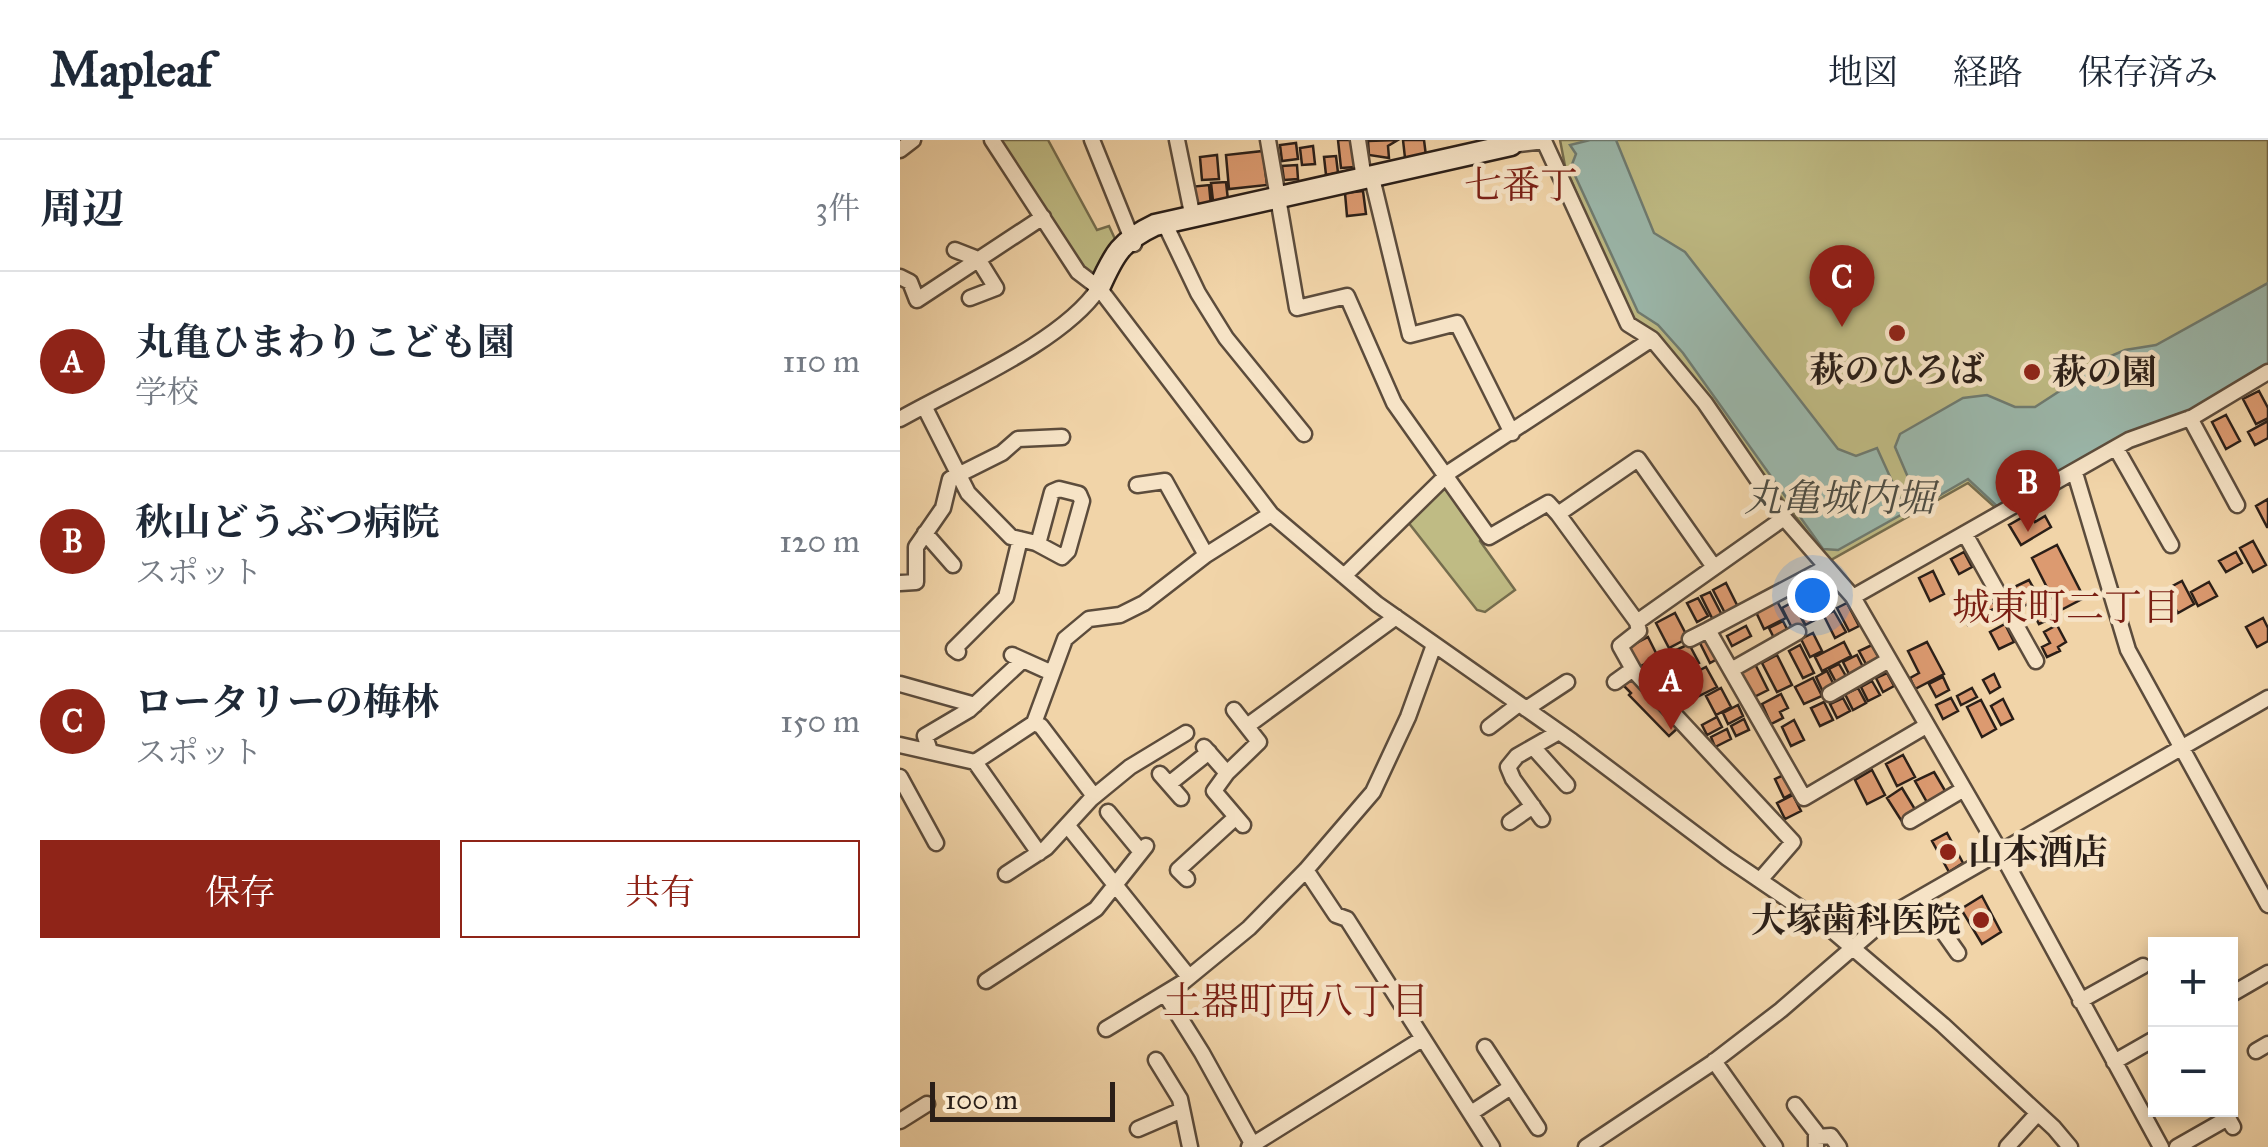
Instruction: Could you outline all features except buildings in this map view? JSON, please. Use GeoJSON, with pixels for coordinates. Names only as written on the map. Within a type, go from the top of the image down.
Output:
{"type":"FeatureCollection","features":[{"type":"Feature","properties":{"kind":"street"},"geometry":{"type":"LineString","coordinates":[[900,150],[913,140]]}},
{"type":"Feature","properties":{"kind":"street"},"geometry":{"type":"LineString","coordinates":[[992,140],[1078,272],[1099,288],[1271,514],[1396,617],[1855,948],[2070,1147]]}},
{"type":"Feature","properties":{"kind":"street"},"geometry":{"type":"LineString","coordinates":[[1092,140],[1132,241]]}},
{"type":"Feature","properties":{"kind":"street"},"geometry":{"type":"LineString","coordinates":[[1178,140],[1193,218]]}},
{"type":"Feature","properties":{"kind":"street"},"geometry":{"type":"LineString","coordinates":[[1268,140],[1298,308],[1347,296],[1394,403],[1489,537],[1548,503],[1558,514],[1637,622],[1640,631],[1620,646],[1633,669],[1793,842],[1760,880]]}},
{"type":"Feature","properties":{"kind":"street"},"geometry":{"type":"LineString","coordinates":[[1358,140],[1410,334],[1457,323],[1512,432]]}},
{"type":"Feature","properties":{"kind":"street"},"geometry":{"type":"LineString","coordinates":[[900,419],[1042,339],[1088,304],[1120,270],[1132,241],[1165,224],[1511,143],[1544,141],[1628,324],[1652,339],[1705,403],[1784,518],[1853,596],[2161,1147]]}},
{"type":"Feature","properties":{"kind":"street"},"geometry":{"type":"LineString","coordinates":[[900,277],[910,282],[917,300],[1043,217]]}},
{"type":"Feature","properties":{"kind":"street"},"geometry":{"type":"LineString","coordinates":[[1165,224],[1226,338],[1304,434]]}},
{"type":"Feature","properties":{"kind":"street"},"geometry":{"type":"LineString","coordinates":[[955,250],[978,260],[996,288],[970,298]]}},
{"type":"Feature","properties":{"kind":"street"},"geometry":{"type":"LineString","coordinates":[[1344,576],[1445,476],[1652,339]]}},
{"type":"Feature","properties":{"kind":"street"},"geometry":{"type":"LineString","coordinates":[[1853,596],[2129,440],[2190,418],[2267,375]]}},
{"type":"Feature","properties":{"kind":"street"},"geometry":{"type":"LineString","coordinates":[[924,406],[968,492],[1011,537],[1038,544],[1062,557],[1068,551],[1082,501],[1079,494],[1059,489],[1052,492],[1038,544]]}},
{"type":"Feature","properties":{"kind":"street"},"geometry":{"type":"LineString","coordinates":[[2190,418],[2236,505]]}},
{"type":"Feature","properties":{"kind":"street"},"geometry":{"type":"LineString","coordinates":[[900,583],[916,582],[916,546],[943,508],[950,478],[1002,453],[1018,440],[1020,434],[1014,422]]}},
{"type":"Feature","properties":{"kind":"street"},"geometry":{"type":"LineString","coordinates":[[1018,440],[1062,437]]}},
{"type":"Feature","properties":{"kind":"street"},"geometry":{"type":"LineString","coordinates":[[2116,448],[2171,546]]}},
{"type":"Feature","properties":{"kind":"street"},"geometry":{"type":"LineString","coordinates":[[1558,514],[1638,459],[1714,567]]}},
{"type":"Feature","properties":{"kind":"street"},"geometry":{"type":"LineString","coordinates":[[2075,473],[2128,650],[2268,905]]}},
{"type":"Feature","properties":{"kind":"street"},"geometry":{"type":"LineString","coordinates":[[1137,485],[1165,481],[1206,555]]}},
{"type":"Feature","properties":{"kind":"street"},"geometry":{"type":"LineString","coordinates":[[975,762],[1034,724],[1064,642],[1089,620],[1120,615],[1144,604],[1206,555],[1271,514]]}},
{"type":"Feature","properties":{"kind":"street"},"geometry":{"type":"LineString","coordinates":[[1637,622],[1784,518]]}},
{"type":"Feature","properties":{"kind":"street"},"geometry":{"type":"LineString","coordinates":[[925,533],[954,565]]}},
{"type":"Feature","properties":{"kind":"street"},"geometry":{"type":"LineString","coordinates":[[1965,534],[2036,661]]}},
{"type":"Feature","properties":{"kind":"street"},"geometry":{"type":"LineString","coordinates":[[958,652],[954,648],[1006,597],[1020,539]]}},
{"type":"Feature","properties":{"kind":"street"},"geometry":{"type":"LineString","coordinates":[[1690,639],[1825,568]]}},
{"type":"Feature","properties":{"kind":"street"},"geometry":{"type":"LineString","coordinates":[[1247,726],[1302,677],[1345,662],[1396,617]]}},
{"type":"Feature","properties":{"kind":"street"},"geometry":{"type":"LineString","coordinates":[[1708,630],[1804,798],[1926,726]]}},
{"type":"Feature","properties":{"kind":"street"},"geometry":{"type":"LineString","coordinates":[[1731,670],[1798,632]]}},
{"type":"Feature","properties":{"kind":"street"},"geometry":{"type":"LineString","coordinates":[[1046,633],[1064,642]]}},
{"type":"Feature","properties":{"kind":"street"},"geometry":{"type":"LineString","coordinates":[[1106,1029],[1189,978],[1249,928],[1306,870],[1372,792],[1408,717],[1434,645]]}},
{"type":"Feature","properties":{"kind":"street"},"geometry":{"type":"LineString","coordinates":[[930,750],[925,736],[975,705],[1017,658],[1052,673]]}},
{"type":"Feature","properties":{"kind":"street"},"geometry":{"type":"LineString","coordinates":[[1830,694],[1889,660]]}},
{"type":"Feature","properties":{"kind":"street"},"geometry":{"type":"LineString","coordinates":[[1614,682],[1633,669]]}},
{"type":"Feature","properties":{"kind":"street"},"geometry":{"type":"LineString","coordinates":[[1488,727],[1566,682]]}},
{"type":"Feature","properties":{"kind":"street"},"geometry":{"type":"LineString","coordinates":[[900,684],[975,705]]}},
{"type":"Feature","properties":{"kind":"street"},"geometry":{"type":"LineString","coordinates":[[1586,1147],[1714,1061],[1892,914],[2268,698]]}},
{"type":"Feature","properties":{"kind":"street"},"geometry":{"type":"LineString","coordinates":[[1187,879],[1178,870],[1239,821],[1214,791],[1226,773],[1260,742],[1234,710]]}},
{"type":"Feature","properties":{"kind":"street"},"geometry":{"type":"LineString","coordinates":[[1034,724],[1041,726],[1094,796]]}},
{"type":"Feature","properties":{"kind":"street"},"geometry":{"type":"LineString","coordinates":[[1510,822],[1538,812],[1508,767],[1517,756],[1559,732]]}},
{"type":"Feature","properties":{"kind":"street"},"geometry":{"type":"LineString","coordinates":[[1006,874],[1038,853],[1094,796],[1186,733]]}},
{"type":"Feature","properties":{"kind":"street"},"geometry":{"type":"LineString","coordinates":[[1134,744],[1145,758]]}},
{"type":"Feature","properties":{"kind":"street"},"geometry":{"type":"LineString","coordinates":[[900,745],[975,762],[1038,853]]}},
{"type":"Feature","properties":{"kind":"street"},"geometry":{"type":"LineString","coordinates":[[1532,747],[1566,785]]}},
{"type":"Feature","properties":{"kind":"street"},"geometry":{"type":"LineString","coordinates":[[1181,798],[1164,779],[1206,750],[1226,773]]}},
{"type":"Feature","properties":{"kind":"street"},"geometry":{"type":"LineString","coordinates":[[900,777],[905,799],[936,843]]}},
{"type":"Feature","properties":{"kind":"street"},"geometry":{"type":"LineString","coordinates":[[1910,821],[1964,790]]}},
{"type":"Feature","properties":{"kind":"street"},"geometry":{"type":"LineString","coordinates":[[986,981],[1070,934],[1096,910],[1144,849],[1108,812]]}},
{"type":"Feature","properties":{"kind":"street"},"geometry":{"type":"LineString","coordinates":[[1068,824],[1189,978]]}},
{"type":"Feature","properties":{"kind":"street"},"geometry":{"type":"LineString","coordinates":[[1306,870],[1336,915],[1346,918],[1492,1147]]}},
{"type":"Feature","properties":{"kind":"street"},"geometry":{"type":"LineString","coordinates":[[1920,899],[1958,953]]}},
{"type":"Feature","properties":{"kind":"street"},"geometry":{"type":"LineString","coordinates":[[2080,1002],[2143,966]]}},
{"type":"Feature","properties":{"kind":"street"},"geometry":{"type":"LineString","coordinates":[[2238,990],[2268,973]]}},
{"type":"Feature","properties":{"kind":"street"},"geometry":{"type":"LineString","coordinates":[[1164,994],[1252,1146],[1422,1038]]}},
{"type":"Feature","properties":{"kind":"street"},"geometry":{"type":"LineString","coordinates":[[2114,1062],[2148,1043]]}},
{"type":"Feature","properties":{"kind":"street"},"geometry":{"type":"LineString","coordinates":[[1484,1047],[1538,1128]]}},
{"type":"Feature","properties":{"kind":"street"},"geometry":{"type":"LineString","coordinates":[[1156,1060],[1180,1100],[1190,1147]]}},
{"type":"Feature","properties":{"kind":"street"},"geometry":{"type":"LineString","coordinates":[[1714,1061],[1775,1147]]}},
{"type":"Feature","properties":{"kind":"street"},"geometry":{"type":"LineString","coordinates":[[1471,1113],[1511,1087]]}},
{"type":"Feature","properties":{"kind":"street"},"geometry":{"type":"LineString","coordinates":[[900,1121],[927,1104]]}},
{"type":"Feature","properties":{"kind":"street"},"geometry":{"type":"LineString","coordinates":[[1795,1105],[1816,1142],[1832,1136],[1838,1147]]}},
{"type":"Feature","properties":{"kind":"street"},"geometry":{"type":"LineString","coordinates":[[1138,1129],[1182,1110]]}},
{"type":"Feature","properties":{"kind":"street"},"geometry":{"type":"LineString","coordinates":[[2008,1147],[2037,1114]]}},
{"type":"Feature","properties":{"kind":"street"},"geometry":{"type":"LineString","coordinates":[[2177,1147],[2228,1118],[2233,1127]]}},
{"type":"Feature","properties":{"kind":"shaded area"},"geometry":{"type":"Polygon","coordinates":[[[995,140],[1048,140],[1097,230],[1109,226],[1115,239],[1092,283],[995,140]]]}},
{"type":"Feature","properties":{"kind":"shaded area"},"geometry":{"type":"Polygon","coordinates":[[[1560,140],[2268,140],[2268,367],[1999,511],[1968,483],[1829,561],[1659,335],[1628,313],[1565,166],[1560,140]]]}},
{"type":"Feature","properties":{"kind":"shaded area"},"geometry":{"type":"Polygon","coordinates":[[[1443,487],[1483,537],[1480,541],[1515,590],[1485,612],[1477,610],[1408,522],[1443,487]]]}},
{"type":"Feature","properties":{"kind":"water","name":"丸亀城内堀"},"geometry":{"type":"Polygon","coordinates":[[[1616,140],[1654,233],[1685,252],[1838,449],[1856,456],[1877,448],[1906,512],[1838,550],[1823,549],[1683,353],[1658,325],[1638,312],[1571,167],[1576,154],[1570,145],[1616,140]]]}},
{"type":"Feature","properties":{"kind":"water","name":"丸亀城内堀"},"geometry":{"type":"Polygon","coordinates":[[[2268,283],[2268,366],[2202,406],[2000,509],[1968,479],[1923,505],[1919,503],[1895,447],[1900,434],[1963,398],[1987,395],[2015,407],[2035,407],[2075,381],[2092,364],[2125,350],[2156,345],[2268,283]]]}},
{"type":"Feature","properties":{"kind":"place","name":"ロータリーの梅林"},"geometry":{"type":"Point","coordinates":[1842,327]}},
{"type":"Feature","properties":{"kind":"place","name":"萩のひろば"},"geometry":{"type":"Point","coordinates":[1897,333]}},
{"type":"Feature","properties":{"kind":"place","name":"萩の園"},"geometry":{"type":"Point","coordinates":[2032,372]}},
{"type":"Feature","properties":{"kind":"place","name":"秋山どうぶつ病院"},"geometry":{"type":"Point","coordinates":[2028,532]}},
{"type":"Feature","properties":{"kind":"place","name":"丸亀ひまわりこども園"},"geometry":{"type":"Point","coordinates":[1671,730]}},
{"type":"Feature","properties":{"kind":"place","name":"山本酒店"},"geometry":{"type":"Point","coordinates":[1948,852]}},
{"type":"Feature","properties":{"kind":"place","name":"大塚歯科医院"},"geometry":{"type":"Point","coordinates":[1981,920]}},
{"type":"Feature","properties":{"kind":"district","name":"七番丁"},"geometry":{"type":"Point","coordinates":[1521,185]}},
{"type":"Feature","properties":{"kind":"district","name":"城東町二丁目"},"geometry":{"type":"Point","coordinates":[2066,607]}},
{"type":"Feature","properties":{"kind":"district","name":"土器町西八丁目"},"geometry":{"type":"Point","coordinates":[1296,1001]}}]}
